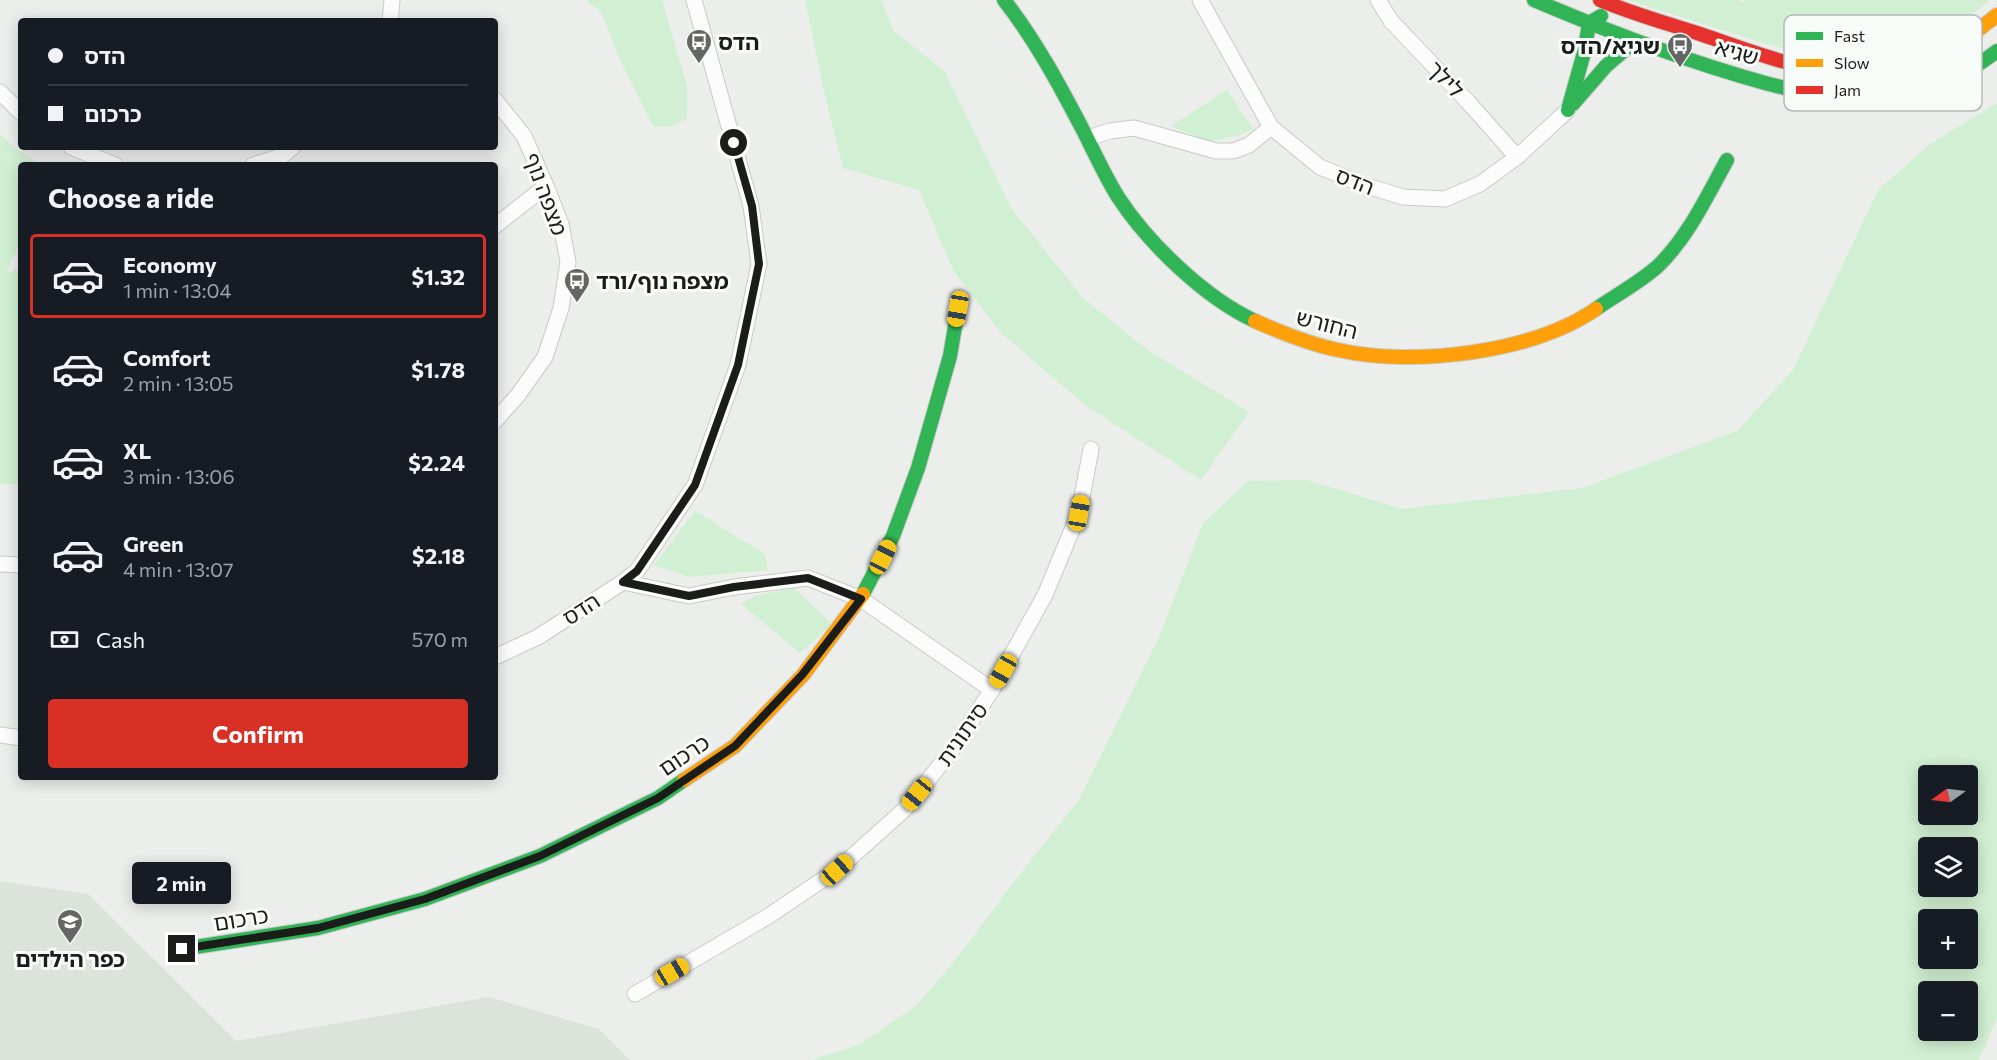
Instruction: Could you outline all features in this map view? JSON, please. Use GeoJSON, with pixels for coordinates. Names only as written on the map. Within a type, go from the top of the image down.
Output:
{"type":"FeatureCollection","features":[{"type":"Feature","properties":{"kind":"street"},"geometry":{"type":"LineString","coordinates":[[390,18],[392,0]]}},
{"type":"Feature","properties":{"kind":"street","name":"הדס"},"geometry":{"type":"LineString","coordinates":[[498,656],[538,637],[637,571],[695,485],[738,365],[759,264],[752,206],[694,0]]}},
{"type":"Feature","properties":{"kind":"street","name":"החורש"},"geometry":{"type":"LineString","coordinates":[[1004,0],[1035,44],[1119,198],[1141,227],[1182,271],[1246,317],[1281,335],[1330,349],[1386,358],[1440,357],[1535,338],[1579,320],[1663,261],[1697,216],[1727,160]]}},
{"type":"Feature","properties":{"kind":"street","name":"הדס"},"geometry":{"type":"LineString","coordinates":[[1200,0],[1271,127],[1320,167],[1364,185],[1403,197],[1444,199],[1480,184],[1517,157],[1568,110]]}},
{"type":"Feature","properties":{"kind":"street","name":"לילך"},"geometry":{"type":"LineString","coordinates":[[1378,0],[1391,21],[1517,157]]}},
{"type":"Feature","properties":{"kind":"street","name":"שגיא"},"geometry":{"type":"LineString","coordinates":[[1534,0],[1635,41],[1704,65],[1784,88]]}},
{"type":"Feature","properties":{"kind":"street","name":"שגיא"},"geometry":{"type":"LineString","coordinates":[[1600,0],[1784,60]]}},
{"type":"Feature","properties":{"kind":"street"},"geometry":{"type":"LineString","coordinates":[[1568,110],[1585,49],[1589,23],[1616,7]]}},
{"type":"Feature","properties":{"kind":"street","name":"שגיא"},"geometry":{"type":"LineString","coordinates":[[1982,27],[1997,15]]}},
{"type":"Feature","properties":{"kind":"street"},"geometry":{"type":"LineString","coordinates":[[1568,110],[1606,66],[1635,41]]}},
{"type":"Feature","properties":{"kind":"street","name":"שגיא"},"geometry":{"type":"LineString","coordinates":[[1982,62],[1997,51]]}},
{"type":"Feature","properties":{"kind":"street"},"geometry":{"type":"LineString","coordinates":[[0,92],[18,110]]}},
{"type":"Feature","properties":{"kind":"street","name":"מצפה נוף"},"geometry":{"type":"LineString","coordinates":[[498,104],[524,136],[561,224],[568,262],[561,309],[545,357],[518,395],[498,418]]}},
{"type":"Feature","properties":{"kind":"street"},"geometry":{"type":"LineString","coordinates":[[1088,138],[1110,131],[1134,128],[1216,151],[1233,151],[1249,145],[1271,127]]}},
{"type":"Feature","properties":{"kind":"street"},"geometry":{"type":"LineString","coordinates":[[79,150],[108,162]]}},
{"type":"Feature","properties":{"kind":"street"},"geometry":{"type":"LineString","coordinates":[[263,162],[282,156],[289,150]]}},
{"type":"Feature","properties":{"kind":"street"},"geometry":{"type":"LineString","coordinates":[[498,224],[546,186]]}},
{"type":"Feature","properties":{"kind":"street","name":"כרכום"},"geometry":{"type":"LineString","coordinates":[[182,949],[318,928],[425,899],[540,856],[658,798],[735,746],[802,675],[861,599],[893,536],[918,468],[950,356],[958,309]]}},
{"type":"Feature","properties":{"kind":"street","name":"סיתונית"},"geometry":{"type":"LineString","coordinates":[[634,994],[767,917],[837,870],[905,809],[952,750],[992,690],[1045,595],[1079,513],[1091,449]]}},
{"type":"Feature","properties":{"kind":"street"},"geometry":{"type":"LineString","coordinates":[[0,564],[18,565]]}},
{"type":"Feature","properties":{"kind":"street"},"geometry":{"type":"LineString","coordinates":[[623,582],[689,596],[734,587],[808,578],[861,599],[992,690]]}},
{"type":"Feature","properties":{"kind":"street"},"geometry":{"type":"LineString","coordinates":[[0,735],[18,738]]}},
{"type":"Feature","properties":{"kind":"shaded area","name":"כפר הילדים"},"geometry":{"type":"Polygon","coordinates":[[[0,881],[88,894],[236,1041],[489,997],[599,1029],[630,1060],[0,1060],[0,881]]]}},
{"type":"Feature","properties":{"kind":"green space"},"geometry":{"type":"Polygon","coordinates":[[[587,0],[662,0],[687,86],[687,118],[671,127],[653,126],[621,62],[602,14],[587,0]]]}},
{"type":"Feature","properties":{"kind":"green space"},"geometry":{"type":"Polygon","coordinates":[[[805,0],[881,0],[894,31],[945,72],[1011,208],[1082,297],[1149,351],[1249,412],[1201,480],[1085,405],[1001,333],[953,270],[919,190],[843,168],[805,0]]]}},
{"type":"Feature","properties":{"kind":"green space"},"geometry":{"type":"Polygon","coordinates":[[[1627,0],[1737,0],[1743,2],[1746,0],[1990,0],[1971,15],[1784,15],[1784,49],[1627,0]]]}},
{"type":"Feature","properties":{"kind":"green space"},"geometry":{"type":"Polygon","coordinates":[[[1227,90],[1253,129],[1239,135],[1207,142],[1171,126],[1227,90]]]}},
{"type":"Feature","properties":{"kind":"green space"},"geometry":{"type":"Polygon","coordinates":[[[1997,103],[1997,1018],[1979,1060],[812,1060],[861,1044],[917,1005],[961,953],[1079,800],[1160,635],[1203,523],[1248,481],[1307,480],[1402,509],[1582,488],[1737,431],[1793,370],[1878,190],[1929,145],[1997,103]]]}},
{"type":"Feature","properties":{"kind":"green space"},"geometry":{"type":"Polygon","coordinates":[[[0,134],[18,150],[37,162],[18,162],[18,247],[7,270],[10,274],[15,268],[18,270],[18,485],[0,484],[0,134]]]}},
{"type":"Feature","properties":{"kind":"green space"},"geometry":{"type":"Polygon","coordinates":[[[695,511],[765,554],[768,570],[689,577],[654,565],[695,511]]]}},
{"type":"Feature","properties":{"kind":"green space"},"geometry":{"type":"Polygon","coordinates":[[[794,588],[832,624],[800,653],[741,604],[755,596],[794,588]]]}},
{"type":"Feature","properties":{"kind":"traffic: fast"},"geometry":{"type":"LineString","coordinates":[[1004,0],[1027,31],[1047,64],[1109,181],[1130,215],[1179,268],[1217,298],[1255,321]]}},
{"type":"Feature","properties":{"kind":"traffic: fast"},"geometry":{"type":"LineString","coordinates":[[1534,0],[1677,56],[1784,88]]}},
{"type":"Feature","properties":{"kind":"traffic: fast"},"geometry":{"type":"LineString","coordinates":[[1568,110],[1585,49],[1589,23],[1601,16]]}},
{"type":"Feature","properties":{"kind":"traffic: fast"},"geometry":{"type":"LineString","coordinates":[[1573,104],[1606,66],[1635,41]]}},
{"type":"Feature","properties":{"kind":"traffic: fast"},"geometry":{"type":"LineString","coordinates":[[1982,62],[1997,51]]}},
{"type":"Feature","properties":{"kind":"traffic: fast"},"geometry":{"type":"LineString","coordinates":[[1596,309],[1643,278],[1669,255],[1696,216],[1727,160]]}},
{"type":"Feature","properties":{"kind":"traffic: fast"},"geometry":{"type":"LineString","coordinates":[[863,594],[893,536],[918,468],[950,356],[958,309]]}},
{"type":"Feature","properties":{"kind":"traffic: fast"},"geometry":{"type":"LineString","coordinates":[[182,949],[318,928],[425,899],[540,856],[658,798],[684,780]]}},
{"type":"Feature","properties":{"kind":"traffic: slow"},"geometry":{"type":"LineString","coordinates":[[1982,27],[1997,15]]}},
{"type":"Feature","properties":{"kind":"traffic: slow"},"geometry":{"type":"LineString","coordinates":[[1255,321],[1296,338],[1338,350],[1368,355],[1436,356],[1506,346],[1570,324],[1596,309]]}},
{"type":"Feature","properties":{"kind":"traffic: slow"},"geometry":{"type":"LineString","coordinates":[[684,780],[735,746],[803,675],[863,594]]}},
{"type":"Feature","properties":{"kind":"traffic: jam"},"geometry":{"type":"LineString","coordinates":[[1600,0],[1784,61]]}},
{"type":"Feature","properties":{"kind":"place","name":"הדס"},"geometry":{"type":"Point","coordinates":[699,65]}},
{"type":"Feature","properties":{"kind":"place","name":"שגיא/הדס"},"geometry":{"type":"Point","coordinates":[1680,69]}},
{"type":"Feature","properties":{"kind":"place","name":"מצפה נוף/ורד"},"geometry":{"type":"Point","coordinates":[577,304]}},
{"type":"Feature","properties":{"kind":"place","name":"כפר הילדים"},"geometry":{"type":"Point","coordinates":[70,945]}},
{"type":"Feature","properties":{"kind":"route"},"geometry":{"type":"LineString","coordinates":[[182,949],[318,928],[425,899],[540,856],[658,798],[735,746],[802,675],[861,599],[808,578],[734,587],[689,596],[623,582],[637,571],[695,485],[738,365],[759,264],[752,206],[734,143]]}}]}
